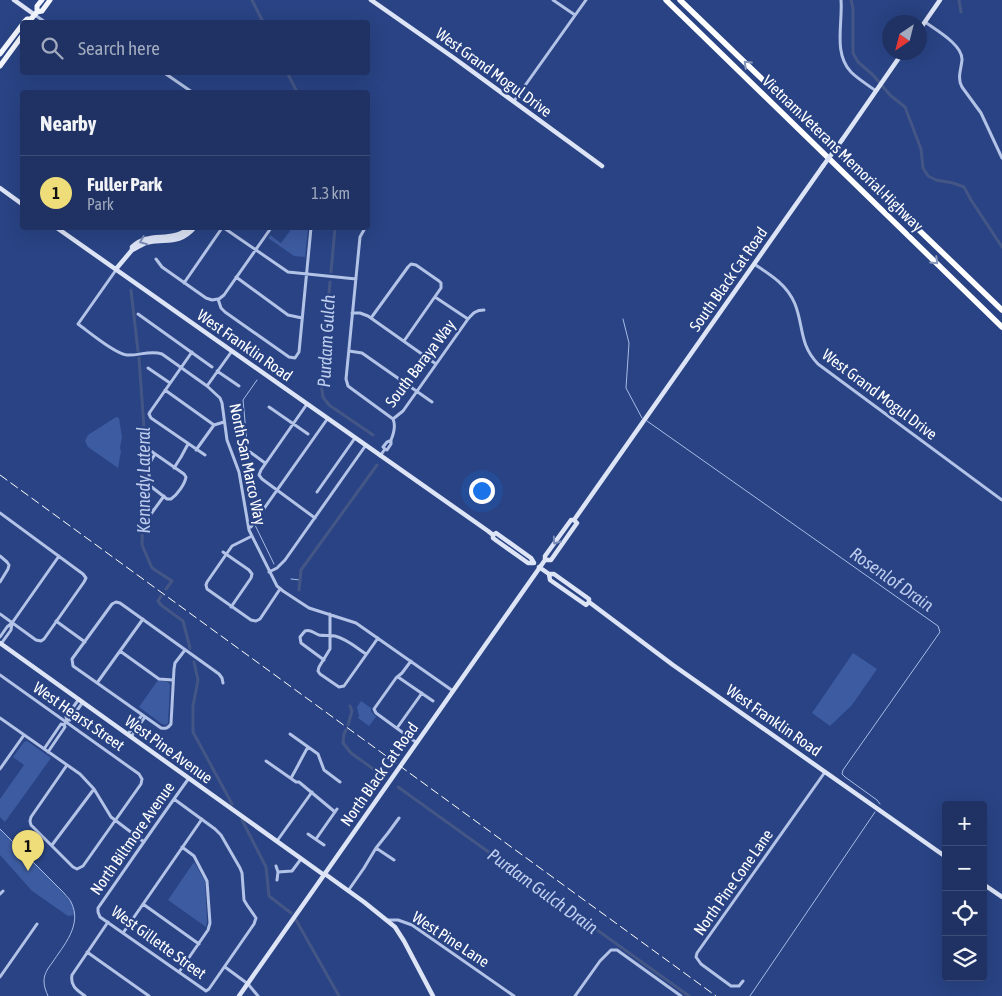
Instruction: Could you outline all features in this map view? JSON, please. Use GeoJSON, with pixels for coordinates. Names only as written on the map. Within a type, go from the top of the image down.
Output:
{"type":"FeatureCollection","features":[{"type":"Feature","properties":{"kind":"highway"},"geometry":{"type":"LineString","coordinates":[[662,0],[712,44]]}},
{"type":"Feature","properties":{"kind":"highway","name":"Vietnam Veterans Memorial Highway"},"geometry":{"type":"LineString","coordinates":[[666,0],[1002,327]]}},
{"type":"Feature","properties":{"kind":"highway","name":"Vietnam Veterans Memorial Highway"},"geometry":{"type":"LineString","coordinates":[[680,0],[1002,310]]}},
{"type":"Feature","properties":{"kind":"main road"},"geometry":{"type":"LineString","coordinates":[[34,17],[37,6],[42,0]]}},
{"type":"Feature","properties":{"kind":"main road"},"geometry":{"type":"LineString","coordinates":[[34,17],[42,11],[50,0]]}},
{"type":"Feature","properties":{"kind":"main road"},"geometry":{"type":"LineString","coordinates":[[0,54],[20,28]]}},
{"type":"Feature","properties":{"kind":"main road"},"geometry":{"type":"LineString","coordinates":[[0,66],[20,39]]}},
{"type":"Feature","properties":{"kind":"street"},"geometry":{"type":"LineString","coordinates":[[14,0],[34,17]]}},
{"type":"Feature","properties":{"kind":"street","name":"West Grand Mogul Drive"},"geometry":{"type":"LineString","coordinates":[[371,0],[602,166]]}},
{"type":"Feature","properties":{"kind":"street"},"geometry":{"type":"LineString","coordinates":[[553,0],[575,15]]}},
{"type":"Feature","properties":{"kind":"street"},"geometry":{"type":"LineString","coordinates":[[514,101],[586,0]]}},
{"type":"Feature","properties":{"kind":"street"},"geometry":{"type":"LineString","coordinates":[[841,0],[841,50],[843,59],[853,74],[880,86]]}},
{"type":"Feature","properties":{"kind":"street"},"geometry":{"type":"LineString","coordinates":[[927,19],[940,0]]}},
{"type":"Feature","properties":{"kind":"street"},"geometry":{"type":"LineString","coordinates":[[927,23],[956,45],[961,52],[960,82],[982,113],[1002,158]]}},
{"type":"Feature","properties":{"kind":"street","name":"South Black Cat Road"},"geometry":{"type":"LineString","coordinates":[[540,568],[546,560],[551,560],[577,523],[574,520],[898,60]]}},
{"type":"Feature","properties":{"kind":"street"},"geometry":{"type":"LineString","coordinates":[[167,75],[189,90]]}},
{"type":"Feature","properties":{"kind":"street"},"geometry":{"type":"LineString","coordinates":[[0,188],[20,203]]}},
{"type":"Feature","properties":{"kind":"street","name":"West Franklin Road"},"geometry":{"type":"LineString","coordinates":[[60,230],[493,535],[492,538],[528,563],[534,563],[549,574],[550,580],[586,604],[588,602],[942,854]]}},
{"type":"Feature","properties":{"kind":"street"},"geometry":{"type":"LineString","coordinates":[[186,230],[172,237],[140,240],[132,247],[132,250],[116,269],[78,324],[124,355],[158,353],[207,386],[232,351]]}},
{"type":"Feature","properties":{"kind":"street"},"geometry":{"type":"LineString","coordinates":[[132,250],[135,250],[143,243],[179,239],[192,230]]}},
{"type":"Feature","properties":{"kind":"street"},"geometry":{"type":"LineString","coordinates":[[184,283],[222,230]]}},
{"type":"Feature","properties":{"kind":"street"},"geometry":{"type":"LineString","coordinates":[[226,230],[288,272],[356,279]]}},
{"type":"Feature","properties":{"kind":"street"},"geometry":{"type":"LineString","coordinates":[[156,259],[162,267],[206,298],[218,299],[224,295],[270,230]]}},
{"type":"Feature","properties":{"kind":"street"},"geometry":{"type":"LineString","coordinates":[[218,299],[225,312],[289,357],[295,358],[299,352],[311,230]]}},
{"type":"Feature","properties":{"kind":"street"},"geometry":{"type":"LineString","coordinates":[[364,230],[360,236],[347,381],[348,386],[393,419]]}},
{"type":"Feature","properties":{"kind":"street"},"geometry":{"type":"LineString","coordinates":[[371,318],[411,264],[416,265],[439,281],[441,286],[436,297],[404,341]]}},
{"type":"Feature","properties":{"kind":"street","name":"West Grand Mogul Drive"},"geometry":{"type":"LineString","coordinates":[[754,264],[778,280],[790,294],[797,311],[806,346],[818,364],[1002,500]]}},
{"type":"Feature","properties":{"kind":"street"},"geometry":{"type":"LineString","coordinates":[[236,277],[288,314],[302,318]]}},
{"type":"Feature","properties":{"kind":"street"},"geometry":{"type":"LineString","coordinates":[[436,297],[468,319]]}},
{"type":"Feature","properties":{"kind":"street","name":"South Baraya Way"},"geometry":{"type":"LineString","coordinates":[[380,456],[391,444],[394,431],[393,419],[403,411],[473,313],[478,310],[484,310]]}},
{"type":"Feature","properties":{"kind":"street"},"geometry":{"type":"LineString","coordinates":[[352,312],[365,314],[436,364]]}},
{"type":"Feature","properties":{"kind":"street"},"geometry":{"type":"LineString","coordinates":[[138,314],[212,367]]}},
{"type":"Feature","properties":{"kind":"street"},"geometry":{"type":"LineString","coordinates":[[349,351],[362,353],[432,402]]}},
{"type":"Feature","properties":{"kind":"street"},"geometry":{"type":"LineString","coordinates":[[192,352],[149,414],[151,418],[204,455]]}},
{"type":"Feature","properties":{"kind":"street"},"geometry":{"type":"LineString","coordinates":[[148,368],[170,383]]}},
{"type":"Feature","properties":{"kind":"street"},"geometry":{"type":"LineString","coordinates":[[217,371],[239,386]]}},
{"type":"Feature","properties":{"kind":"street","name":"North San Marco Way"},"geometry":{"type":"LineString","coordinates":[[207,386],[220,398],[222,403],[227,440],[239,472],[247,523],[269,572],[280,589]]}},
{"type":"Feature","properties":{"kind":"street"},"geometry":{"type":"LineString","coordinates":[[165,390],[214,424]]}},
{"type":"Feature","properties":{"kind":"street"},"geometry":{"type":"LineString","coordinates":[[307,404],[259,475],[315,518]]}},
{"type":"Feature","properties":{"kind":"street"},"geometry":{"type":"LineString","coordinates":[[269,407],[308,434]]}},
{"type":"Feature","properties":{"kind":"street"},"geometry":{"type":"LineString","coordinates":[[251,527],[328,418]]}},
{"type":"Feature","properties":{"kind":"street"},"geometry":{"type":"LineString","coordinates":[[196,450],[214,424],[224,422]]}},
{"type":"Feature","properties":{"kind":"street"},"geometry":{"type":"LineString","coordinates":[[317,492],[355,438]]}},
{"type":"Feature","properties":{"kind":"street"},"geometry":{"type":"LineString","coordinates":[[174,468],[188,444]]}},
{"type":"Feature","properties":{"kind":"street"},"geometry":{"type":"LineString","coordinates":[[269,572],[277,568],[285,560],[366,446]]}},
{"type":"Feature","properties":{"kind":"street"},"geometry":{"type":"LineString","coordinates":[[148,449],[155,454],[174,468],[186,477],[171,499],[167,499],[149,485],[149,464],[155,454]]}},
{"type":"Feature","properties":{"kind":"street"},"geometry":{"type":"LineString","coordinates":[[250,452],[266,463]]}},
{"type":"Feature","properties":{"kind":"street"},"geometry":{"type":"LineString","coordinates":[[148,518],[164,496]]}},
{"type":"Feature","properties":{"kind":"street"},"geometry":{"type":"LineString","coordinates":[[146,506],[153,511]]}},
{"type":"Feature","properties":{"kind":"street"},"geometry":{"type":"LineString","coordinates":[[0,513],[84,574],[86,578],[41,641],[36,640],[0,614]]}},
{"type":"Feature","properties":{"kind":"street"},"geometry":{"type":"LineString","coordinates":[[252,536],[232,546],[225,553],[207,582],[206,587],[209,591],[251,620],[256,621],[260,619],[280,589],[309,608],[356,623],[453,691]]}},
{"type":"Feature","properties":{"kind":"street"},"geometry":{"type":"LineString","coordinates":[[225,553],[252,574],[231,607]]}},
{"type":"Feature","properties":{"kind":"street"},"geometry":{"type":"LineString","coordinates":[[0,556],[9,565],[0,582]]}},
{"type":"Feature","properties":{"kind":"street"},"geometry":{"type":"LineString","coordinates":[[0,637],[59,556]]}},
{"type":"Feature","properties":{"kind":"street","name":"North Black Cat Road"},"geometry":{"type":"LineString","coordinates":[[239,996],[540,568]]}},
{"type":"Feature","properties":{"kind":"street"},"geometry":{"type":"LineString","coordinates":[[185,650],[174,666],[171,724],[167,728],[161,728],[73,666],[72,660],[112,604],[116,602],[143,619],[219,674],[222,678],[222,683]]}},
{"type":"Feature","properties":{"kind":"street"},"geometry":{"type":"LineString","coordinates":[[330,614],[330,649],[318,671],[338,687],[344,686],[378,638]]}},
{"type":"Feature","properties":{"kind":"street"},"geometry":{"type":"LineString","coordinates":[[97,683],[143,619]]}},
{"type":"Feature","properties":{"kind":"street"},"geometry":{"type":"LineString","coordinates":[[56,621],[85,642]]}},
{"type":"Feature","properties":{"kind":"street"},"geometry":{"type":"LineString","coordinates":[[0,643],[11,630],[12,623]]}},
{"type":"Feature","properties":{"kind":"street"},"geometry":{"type":"LineString","coordinates":[[324,660],[299,640],[306,630],[320,635],[331,635],[343,639],[366,654]]}},
{"type":"Feature","properties":{"kind":"street","name":"West Pine Avenue"},"geometry":{"type":"LineString","coordinates":[[0,643],[324,874]]}},
{"type":"Feature","properties":{"kind":"street"},"geometry":{"type":"LineString","coordinates":[[120,651],[156,677],[163,680],[173,680]]}},
{"type":"Feature","properties":{"kind":"street"},"geometry":{"type":"LineString","coordinates":[[411,661],[396,678],[374,710],[417,743]]}},
{"type":"Feature","properties":{"kind":"street","name":"West Hearst Street"},"geometry":{"type":"LineString","coordinates":[[0,675],[139,774],[142,779],[141,784],[115,820]]}},
{"type":"Feature","properties":{"kind":"street"},"geometry":{"type":"LineString","coordinates":[[398,676],[433,701]]}},
{"type":"Feature","properties":{"kind":"street"},"geometry":{"type":"LineString","coordinates":[[397,728],[422,693]]}},
{"type":"Feature","properties":{"kind":"street"},"geometry":{"type":"LineString","coordinates":[[44,748],[61,724],[70,720],[81,701]]}},
{"type":"Feature","properties":{"kind":"street"},"geometry":{"type":"LineString","coordinates":[[129,736],[143,716]]}},
{"type":"Feature","properties":{"kind":"street"},"geometry":{"type":"LineString","coordinates":[[0,718],[80,774],[94,789],[108,814],[144,842]]}},
{"type":"Feature","properties":{"kind":"street"},"geometry":{"type":"LineString","coordinates":[[48,752],[65,727],[66,722]]}},
{"type":"Feature","properties":{"kind":"street"},"geometry":{"type":"LineString","coordinates":[[290,734],[318,754],[324,770],[340,782]]}},
{"type":"Feature","properties":{"kind":"street"},"geometry":{"type":"LineString","coordinates":[[0,769],[24,735]]}},
{"type":"Feature","properties":{"kind":"street"},"geometry":{"type":"LineString","coordinates":[[291,778],[308,747]]}},
{"type":"Feature","properties":{"kind":"street"},"geometry":{"type":"LineString","coordinates":[[266,761],[296,782],[299,782],[336,810],[316,839]]}},
{"type":"Feature","properties":{"kind":"street"},"geometry":{"type":"LineString","coordinates":[[67,765],[32,816],[30,820],[32,824],[77,869],[83,866],[115,820]]}},
{"type":"Feature","properties":{"kind":"street","name":"North Pine Cone Lane"},"geometry":{"type":"LineString","coordinates":[[744,981],[738,986],[731,986],[701,964],[696,957],[697,953],[826,772]]}},
{"type":"Feature","properties":{"kind":"street","name":"North Biltmore Avenue"},"geometry":{"type":"LineString","coordinates":[[98,912],[98,908],[189,778]]}},
{"type":"Feature","properties":{"kind":"street"},"geometry":{"type":"LineString","coordinates":[[52,845],[94,789]]}},
{"type":"Feature","properties":{"kind":"street"},"geometry":{"type":"LineString","coordinates":[[277,841],[312,792]]}},
{"type":"Feature","properties":{"kind":"street"},"geometry":{"type":"LineString","coordinates":[[174,799],[215,829],[221,835],[238,863],[242,873],[244,900],[256,918],[254,924],[225,967],[248,984],[258,996]]}},
{"type":"Feature","properties":{"kind":"street"},"geometry":{"type":"LineString","coordinates":[[348,890],[399,818]]}},
{"type":"Feature","properties":{"kind":"street"},"geometry":{"type":"LineString","coordinates":[[123,932],[202,819]]}},
{"type":"Feature","properties":{"kind":"street"},"geometry":{"type":"LineString","coordinates":[[308,834],[324,845]]}},
{"type":"Feature","properties":{"kind":"street"},"geometry":{"type":"LineString","coordinates":[[178,972],[208,930],[210,923],[206,878],[194,856],[182,847]]}},
{"type":"Feature","properties":{"kind":"street"},"geometry":{"type":"LineString","coordinates":[[376,848],[394,860]]}},
{"type":"Feature","properties":{"kind":"street"},"geometry":{"type":"LineString","coordinates":[[278,872],[292,871],[302,859]]}},
{"type":"Feature","properties":{"kind":"street"},"geometry":{"type":"LineString","coordinates":[[276,866],[278,880]]}},
{"type":"Feature","properties":{"kind":"street","name":"West Pine Lane"},"geometry":{"type":"LineString","coordinates":[[324,874],[386,920],[398,920],[412,925],[514,996]]}},
{"type":"Feature","properties":{"kind":"street"},"geometry":{"type":"LineString","coordinates":[[987,887],[1002,897]]}},
{"type":"Feature","properties":{"kind":"street"},"geometry":{"type":"LineString","coordinates":[[143,904],[198,944]]}},
{"type":"Feature","properties":{"kind":"street","name":"West Gillette Street"},"geometry":{"type":"LineString","coordinates":[[98,912],[100,917],[206,991],[225,967]]}},
{"type":"Feature","properties":{"kind":"street"},"geometry":{"type":"LineString","coordinates":[[386,920],[395,928],[404,941],[433,996]]}},
{"type":"Feature","properties":{"kind":"street"},"geometry":{"type":"LineString","coordinates":[[85,996],[75,989],[72,982],[73,972],[108,922]]}},
{"type":"Feature","properties":{"kind":"street"},"geometry":{"type":"LineString","coordinates":[[0,977],[37,924]]}},
{"type":"Feature","properties":{"kind":"street"},"geometry":{"type":"LineString","coordinates":[[575,996],[600,961],[613,949],[681,996]]}},
{"type":"Feature","properties":{"kind":"street"},"geometry":{"type":"LineString","coordinates":[[87,952],[142,994],[149,996]]}},
{"type":"Feature","properties":{"kind":"shaded area"},"geometry":{"type":"Polygon","coordinates":[[[291,230],[308,230],[305,257],[294,256],[268,238],[270,235],[281,243],[291,230]]]}},
{"type":"Feature","properties":{"kind":"shaded area"},"geometry":{"type":"Polygon","coordinates":[[[116,417],[119,418],[122,437],[118,468],[88,447],[85,441],[88,435],[116,417]]]}},
{"type":"Feature","properties":{"kind":"shaded area"},"geometry":{"type":"Polygon","coordinates":[[[853,653],[877,669],[852,705],[830,726],[812,713],[853,653]]]}},
{"type":"Feature","properties":{"kind":"shaded area"},"geometry":{"type":"Polygon","coordinates":[[[158,680],[168,682],[170,685],[168,723],[166,725],[139,707],[158,680]]]}},
{"type":"Feature","properties":{"kind":"shaded area"},"geometry":{"type":"Polygon","coordinates":[[[361,701],[371,708],[376,717],[369,726],[358,718],[357,707],[361,701]]]}},
{"type":"Feature","properties":{"kind":"shaded area"},"geometry":{"type":"Polygon","coordinates":[[[27,741],[51,758],[5,822],[0,817],[0,799],[24,765],[13,757],[24,742],[27,741]]]}},
{"type":"Feature","properties":{"kind":"shaded area"},"geometry":{"type":"Polygon","coordinates":[[[0,829],[72,903],[75,915],[68,916],[32,891],[0,855],[0,829]]]}},
{"type":"Feature","properties":{"kind":"shaded area"},"geometry":{"type":"Polygon","coordinates":[[[194,862],[205,881],[206,927],[168,900],[194,862]]]}},
{"type":"Feature","properties":{"kind":"waterway","name":"Purdam Gulch"},"geometry":{"type":"LineString","coordinates":[[252,0],[262,20]]}},
{"type":"Feature","properties":{"kind":"waterway"},"geometry":{"type":"LineString","coordinates":[[851,0],[853,8],[853,53],[858,62],[873,75],[890,95],[905,107],[921,149],[923,168],[928,176],[964,187],[1002,247]]}},
{"type":"Feature","properties":{"kind":"waterway"},"geometry":{"type":"LineString","coordinates":[[959,0],[961,12]]}},
{"type":"Feature","properties":{"kind":"waterway","name":"Purdam Gulch"},"geometry":{"type":"LineString","coordinates":[[288,75],[296,90]]}},
{"type":"Feature","properties":{"kind":"waterway","name":"Purdam Gulch"},"geometry":{"type":"LineString","coordinates":[[331,272],[335,230]]}},
{"type":"Feature","properties":{"kind":"waterway","name":"Purdam Gulch"},"geometry":{"type":"LineString","coordinates":[[330,282],[321,384],[323,397],[329,405],[373,435]]}},
{"type":"Feature","properties":{"kind":"waterway","name":"Kennedy Lateral"},"geometry":{"type":"LineString","coordinates":[[131,290],[138,351]]}},
{"type":"Feature","properties":{"kind":"waterway","name":"Rosenlof Drain"},"geometry":{"type":"LineString","coordinates":[[623,319],[629,343],[626,388],[642,418]]}},
{"type":"Feature","properties":{"kind":"waterway","name":"Kennedy Lateral"},"geometry":{"type":"LineString","coordinates":[[139,358],[145,442],[142,545],[152,568],[172,581],[166,589]]}},
{"type":"Feature","properties":{"kind":"waterway"},"geometry":{"type":"LineString","coordinates":[[254,517],[243,400],[257,380]]}},
{"type":"Feature","properties":{"kind":"waterway","name":"Rosenlof Drain"},"geometry":{"type":"LineString","coordinates":[[647,421],[938,626],[940,632],[843,770],[842,774],[845,777],[880,804]]}},
{"type":"Feature","properties":{"kind":"waterway","name":"Purdam Gulch"},"geometry":{"type":"LineString","coordinates":[[299,590],[301,570],[377,465]]}},
{"type":"Feature","properties":{"kind":"waterway"},"geometry":{"type":"LineString","coordinates":[[255,525],[274,564]]}},
{"type":"Feature","properties":{"kind":"waterway"},"geometry":{"type":"LineString","coordinates":[[291,579],[300,580]]}},
{"type":"Feature","properties":{"kind":"waterway","name":"Kennedy Lateral"},"geometry":{"type":"LineString","coordinates":[[161,596],[158,601],[161,605],[183,621],[190,648]]}},
{"type":"Feature","properties":{"kind":"waterway","name":"Kennedy Lateral"},"geometry":{"type":"LineString","coordinates":[[194,662],[198,680],[193,706],[193,732],[232,804]]}},
{"type":"Feature","properties":{"kind":"waterway","name":"Purdam Gulch"},"geometry":{"type":"LineString","coordinates":[[348,725],[352,711],[350,706]]}},
{"type":"Feature","properties":{"kind":"waterway","name":"Purdam Gulch"},"geometry":{"type":"LineString","coordinates":[[346,730],[343,743],[351,753],[383,776]]}},
{"type":"Feature","properties":{"kind":"waterway","name":"Purdam Gulch Drain"},"geometry":{"type":"LineString","coordinates":[[398,787],[689,996]]}},
{"type":"Feature","properties":{"kind":"waterway","name":"Rosenlof Drain"},"geometry":{"type":"LineString","coordinates":[[750,996],[875,812]]}},
{"type":"Feature","properties":{"kind":"waterway","name":"Kennedy Lateral"},"geometry":{"type":"LineString","coordinates":[[242,820],[266,867],[269,896],[291,913]]}},
{"type":"Feature","properties":{"kind":"waterway"},"geometry":{"type":"LineString","coordinates":[[0,829],[64,893],[74,911],[75,919],[70,935],[45,976],[44,985],[48,996]]}},
{"type":"Feature","properties":{"kind":"waterway","name":"Kennedy Lateral"},"geometry":{"type":"LineString","coordinates":[[296,920],[339,996]]}},
{"type":"Feature","properties":{"kind":"railway"},"geometry":{"type":"LineString","coordinates":[[0,475],[716,996]]}},
{"type":"Feature","properties":{"kind":"place","name":"Fuller Park"},"geometry":{"type":"Point","coordinates":[28,871]}}]}
